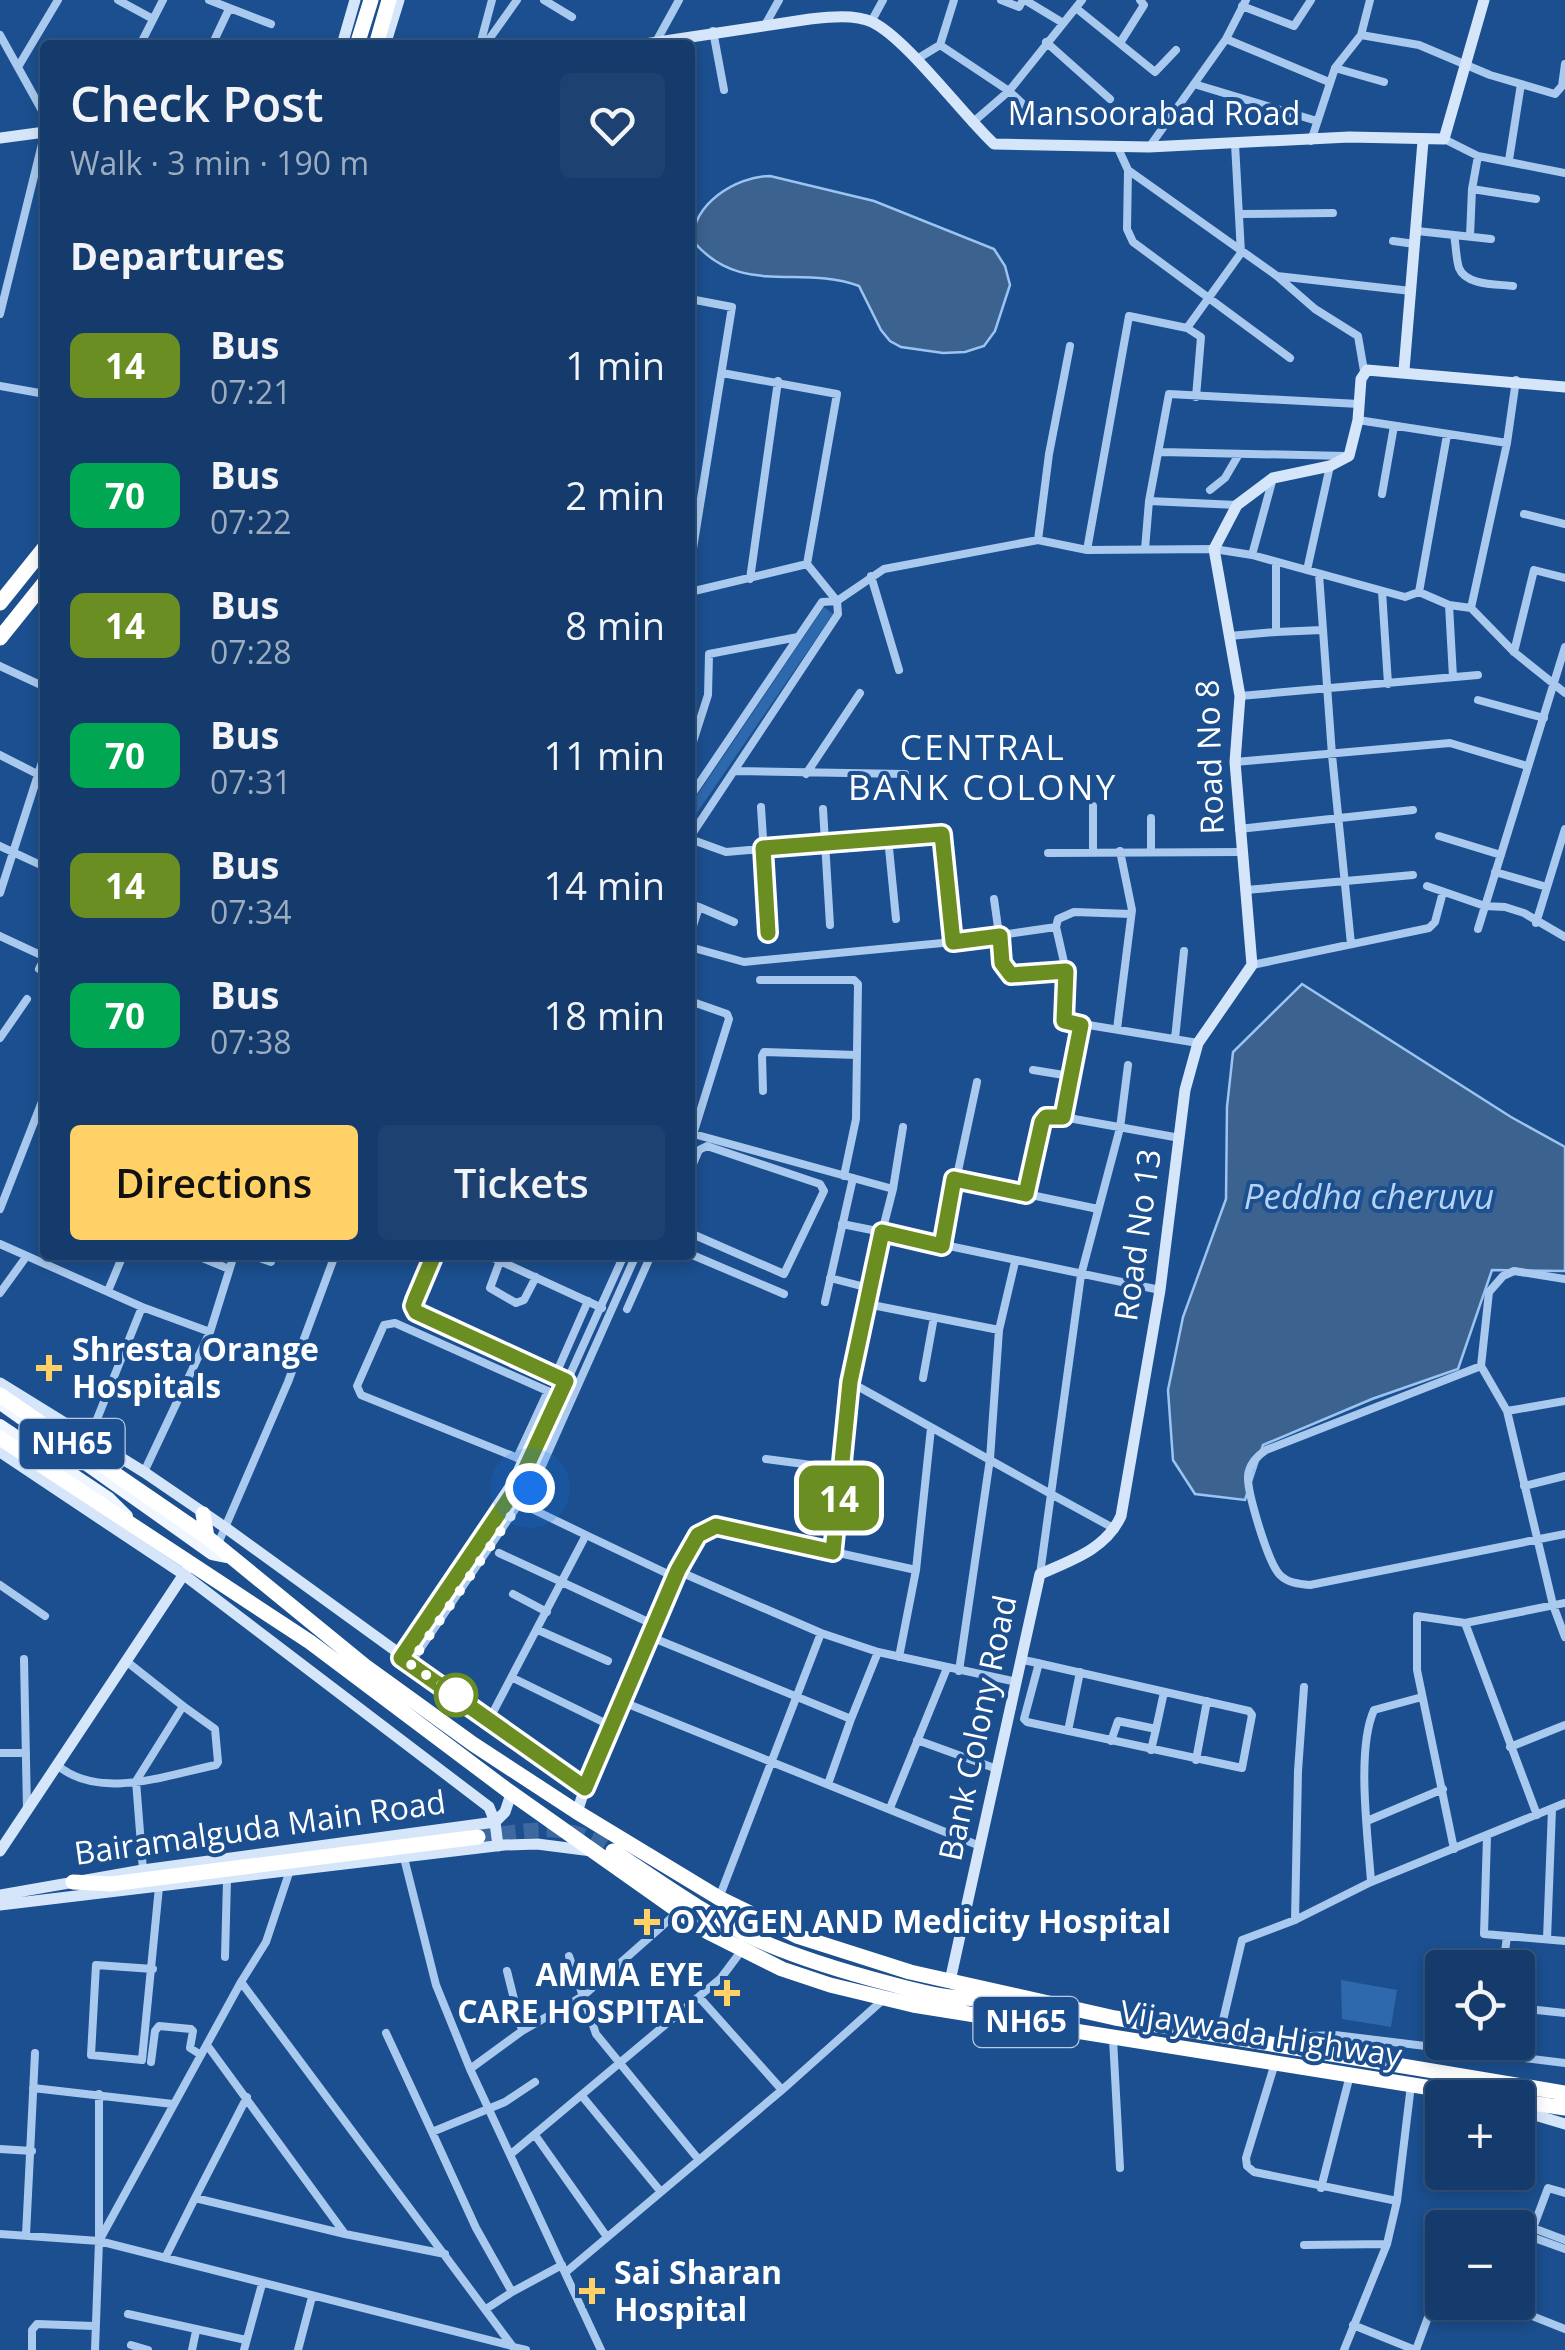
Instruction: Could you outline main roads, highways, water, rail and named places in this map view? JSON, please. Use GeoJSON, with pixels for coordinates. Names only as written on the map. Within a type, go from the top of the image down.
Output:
{"type":"FeatureCollection","features":[{"type":"Feature","properties":{"kind":"highway"},"geometry":{"type":"LineString","coordinates":[[359,40],[371,0]]}},
{"type":"Feature","properties":{"kind":"highway"},"geometry":{"type":"LineString","coordinates":[[378,40],[390,0]]}},
{"type":"Feature","properties":{"kind":"highway"},"geometry":{"type":"LineString","coordinates":[[23,609],[5,591],[40,552]]}},
{"type":"Feature","properties":{"kind":"highway"},"geometry":{"type":"LineString","coordinates":[[0,638],[40,588]]}},
{"type":"Feature","properties":{"kind":"highway","name":"NH65"},"geometry":{"type":"LineString","coordinates":[[0,1394],[217,1547]]}},
{"type":"Feature","properties":{"kind":"highway","name":"NH65"},"geometry":{"type":"LineString","coordinates":[[1,1450],[143,1532]]}},
{"type":"Feature","properties":{"kind":"highway"},"geometry":{"type":"LineString","coordinates":[[203,1514],[217,1547]]}},
{"type":"Feature","properties":{"kind":"highway","name":"Vijaywada Highway"},"geometry":{"type":"LineString","coordinates":[[143,1532],[187,1569],[310,1642],[512,1794],[678,1912],[782,1969],[885,1998],[1113,2039],[1425,2087]]}},
{"type":"Feature","properties":{"kind":"highway","name":"Vijaywada Highway"},"geometry":{"type":"LineString","coordinates":[[217,1547],[398,1691],[577,1812],[719,1898],[805,1938],[910,1972],[1115,2018],[1565,2092]]}},
{"type":"Feature","properties":{"kind":"highway"},"geometry":{"type":"LineString","coordinates":[[73,1882],[111,1884],[478,1837]]}},
{"type":"Feature","properties":{"kind":"highway"},"geometry":{"type":"LineString","coordinates":[[612,1851],[703,1909],[802,1958],[906,1988],[968,2000],[1008,1994]]}},
{"type":"Feature","properties":{"kind":"highway"},"geometry":{"type":"LineString","coordinates":[[1184,2048],[1187,2029]]}},
{"type":"Feature","properties":{"kind":"highway"},"geometry":{"type":"LineString","coordinates":[[1535,2104],[1565,2108]]}},
{"type":"Feature","properties":{"kind":"main road"},"geometry":{"type":"LineString","coordinates":[[0,1404],[212,1554],[217,1547]]}},
{"type":"Feature","properties":{"kind":"main road","name":"Vijaywada Highway"},"geometry":{"type":"LineString","coordinates":[[0,1424],[109,1498],[143,1532]]}},
{"type":"Feature","properties":{"kind":"water"},"geometry":{"type":"Polygon","coordinates":[[[770,176],[874,201],[994,249],[1005,266],[1010,285],[995,331],[984,346],[965,352],[901,347],[881,330],[859,286],[837,280],[751,274],[711,258],[695,243],[699,216],[718,195],[757,177],[770,176]]]}},
{"type":"Feature","properties":{"kind":"water","name":"Peddha cheruvu"},"geometry":{"type":"Polygon","coordinates":[[[1302,984],[1565,1147],[1565,1271],[1492,1270],[1458,1369],[1372,1399],[1263,1445],[1245,1500],[1195,1494],[1173,1460],[1168,1390],[1183,1317],[1226,1199],[1227,1107],[1233,1052],[1302,984]]]}},
{"type":"Feature","properties":{"kind":"tunnel"},"geometry":{"type":"LineString","coordinates":[[478,1837],[531,1830],[563,1831],[579,1834],[613,1851]]}},
{"type":"Feature","properties":{"kind":"place","name":"Shresta Orange Hospitals"},"geometry":{"type":"Point","coordinates":[49,1368]}},
{"type":"Feature","properties":{"kind":"place","name":"OXYGEN AND Medicity Hospital"},"geometry":{"type":"Point","coordinates":[647,1922]}},
{"type":"Feature","properties":{"kind":"place","name":"AMMA EYE CARE HOSPITAL"},"geometry":{"type":"Point","coordinates":[727,1993]}},
{"type":"Feature","properties":{"kind":"place","name":"Sai Sharan Hospital"},"geometry":{"type":"Point","coordinates":[592,2291]}},
{"type":"Feature","properties":{"kind":"district","name":"CENTRAL BANK COLONY"},"geometry":{"type":"Point","coordinates":[983,768]}}]}
